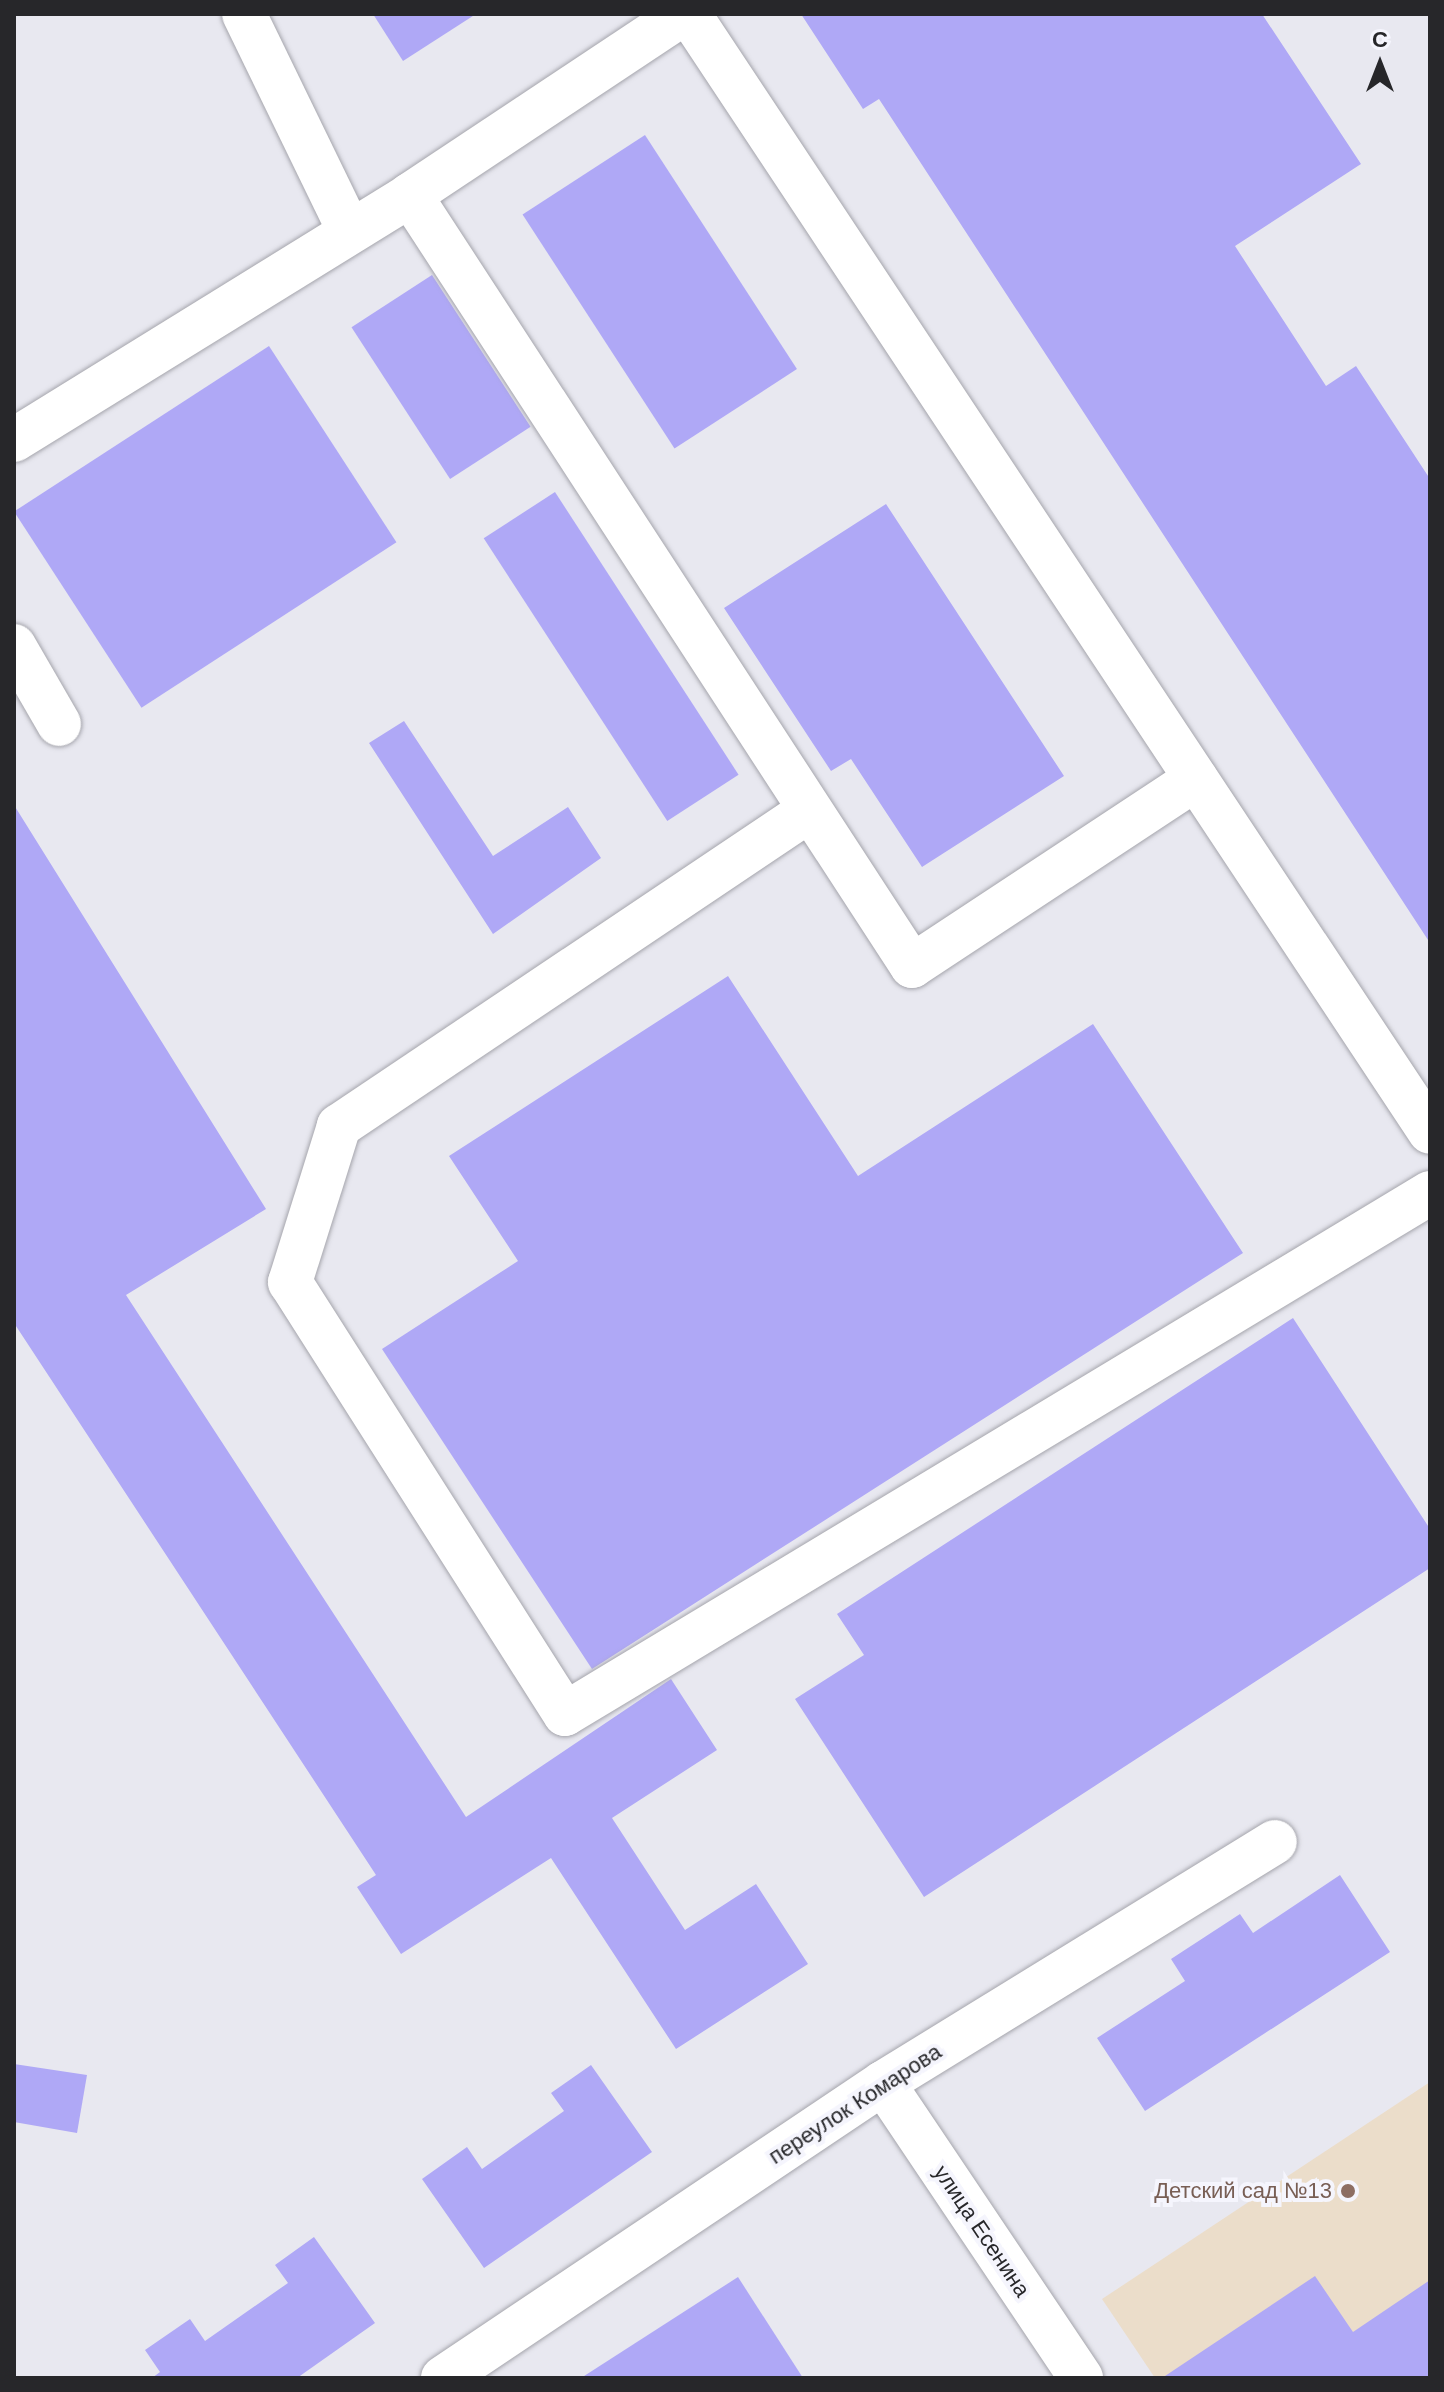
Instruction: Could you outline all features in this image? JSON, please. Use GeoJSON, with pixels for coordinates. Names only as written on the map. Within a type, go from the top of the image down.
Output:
{"type":"FeatureCollection","features":[{"type":"Feature","properties":{"kind":"street"},"geometry":{"type":"LineString","coordinates":[[244,14],[350,232]]}},
{"type":"Feature","properties":{"kind":"street"},"geometry":{"type":"LineString","coordinates":[[14,440],[410,195],[682,14]]}},
{"type":"Feature","properties":{"kind":"street"},"geometry":{"type":"LineString","coordinates":[[689,14],[1430,1132]]}},
{"type":"Feature","properties":{"kind":"street"},"geometry":{"type":"LineString","coordinates":[[410,195],[807,812],[912,966],[1196,779]]}},
{"type":"Feature","properties":{"kind":"street"},"geometry":{"type":"LineString","coordinates":[[14,646],[59,724]]}},
{"type":"Feature","properties":{"kind":"street"},"geometry":{"type":"LineString","coordinates":[[807,812],[339,1126],[290,1282],[565,1714],[1430,1193]]}},
{"type":"Feature","properties":{"kind":"street","name":"переулок Комарова"},"geometry":{"type":"LineString","coordinates":[[443,2378],[883,2083],[1275,1842]]}},
{"type":"Feature","properties":{"kind":"street","name":"улица Есенина"},"geometry":{"type":"LineString","coordinates":[[883,2083],[1081,2378]]}},
{"type":"Feature","properties":{"kind":"shaded area","name":"Детский сад №13"},"geometry":{"type":"Polygon","coordinates":[[[1430,2082],[1430,2378],[1155,2378],[1102,2299],[1430,2082]]]}},
{"type":"Feature","properties":{"kind":"building"},"geometry":{"type":"Polygon","coordinates":[[[373,14],[476,14],[403,61],[373,14]]]}},
{"type":"Feature","properties":{"kind":"building"},"geometry":{"type":"Polygon","coordinates":[[[801,14],[1262,14],[1361,164],[1235,246],[1326,386],[1356,366],[1430,479],[1430,943],[879,99],[863,109],[801,14]]]}},
{"type":"Feature","properties":{"kind":"building"},"geometry":{"type":"Polygon","coordinates":[[[645,135],[797,369],[675,449],[523,215],[645,135]]]}},
{"type":"Feature","properties":{"kind":"building"},"geometry":{"type":"Polygon","coordinates":[[[432,275],[531,427],[450,479],[351,327],[432,275]]]}},
{"type":"Feature","properties":{"kind":"building"},"geometry":{"type":"Polygon","coordinates":[[[269,346],[396,542],[141,708],[14,512],[269,346]]]}},
{"type":"Feature","properties":{"kind":"building"},"geometry":{"type":"Polygon","coordinates":[[[555,492],[739,775],[667,821],[484,538],[555,492]]]}},
{"type":"Feature","properties":{"kind":"building"},"geometry":{"type":"Polygon","coordinates":[[[886,504],[1064,776],[922,867],[851,759],[831,771],[724,608],[886,504]]]}},
{"type":"Feature","properties":{"kind":"building"},"geometry":{"type":"Polygon","coordinates":[[[404,721],[493,856],[568,807],[601,858],[493,934],[369,743],[404,721]]]}},
{"type":"Feature","properties":{"kind":"building"},"geometry":{"type":"Polygon","coordinates":[[[14,805],[266,1209],[126,1295],[466,1817],[671,1679],[717,1750],[612,1818],[685,1930],[756,1884],[808,1964],[676,2049],[551,1858],[401,1954],[357,1887],[376,1875],[14,1323],[14,805]]]}},
{"type":"Feature","properties":{"kind":"building"},"geometry":{"type":"Polygon","coordinates":[[[728,976],[858,1176],[1093,1024],[1243,1253],[592,1669],[382,1349],[518,1261],[449,1156],[728,976]]]}},
{"type":"Feature","properties":{"kind":"building"},"geometry":{"type":"Polygon","coordinates":[[[1293,1318],[1430,1529],[1430,1568],[924,1897],[795,1699],[864,1655],[837,1614],[1293,1318]]]}},
{"type":"Feature","properties":{"kind":"building"},"geometry":{"type":"Polygon","coordinates":[[[1340,1875],[1390,1952],[1145,2111],[1097,2038],[1185,1981],[1171,1959],[1240,1914],[1253,1933],[1340,1875]]]}},
{"type":"Feature","properties":{"kind":"building"},"geometry":{"type":"Polygon","coordinates":[[[14,2064],[87,2075],[77,2133],[14,2122],[14,2064]]]}},
{"type":"Feature","properties":{"kind":"building"},"geometry":{"type":"Polygon","coordinates":[[[591,2065],[652,2152],[484,2268],[422,2179],[467,2147],[482,2169],[564,2111],[551,2093],[591,2065]]]}},
{"type":"Feature","properties":{"kind":"building"},"geometry":{"type":"Polygon","coordinates":[[[314,2237],[375,2323],[297,2378],[152,2378],[160,2372],[145,2350],[190,2319],[205,2341],[288,2283],[275,2265],[314,2237]]]}},
{"type":"Feature","properties":{"kind":"building"},"geometry":{"type":"Polygon","coordinates":[[[1315,2276],[1353,2332],[1430,2280],[1430,2378],[1162,2378],[1315,2276]]]}},
{"type":"Feature","properties":{"kind":"building"},"geometry":{"type":"Polygon","coordinates":[[[738,2277],[803,2378],[581,2378],[738,2277]]]}},
{"type":"Feature","properties":{"kind":"place","name":"Детский сад №13"},"geometry":{"type":"Point","coordinates":[1348,2191]}}]}
